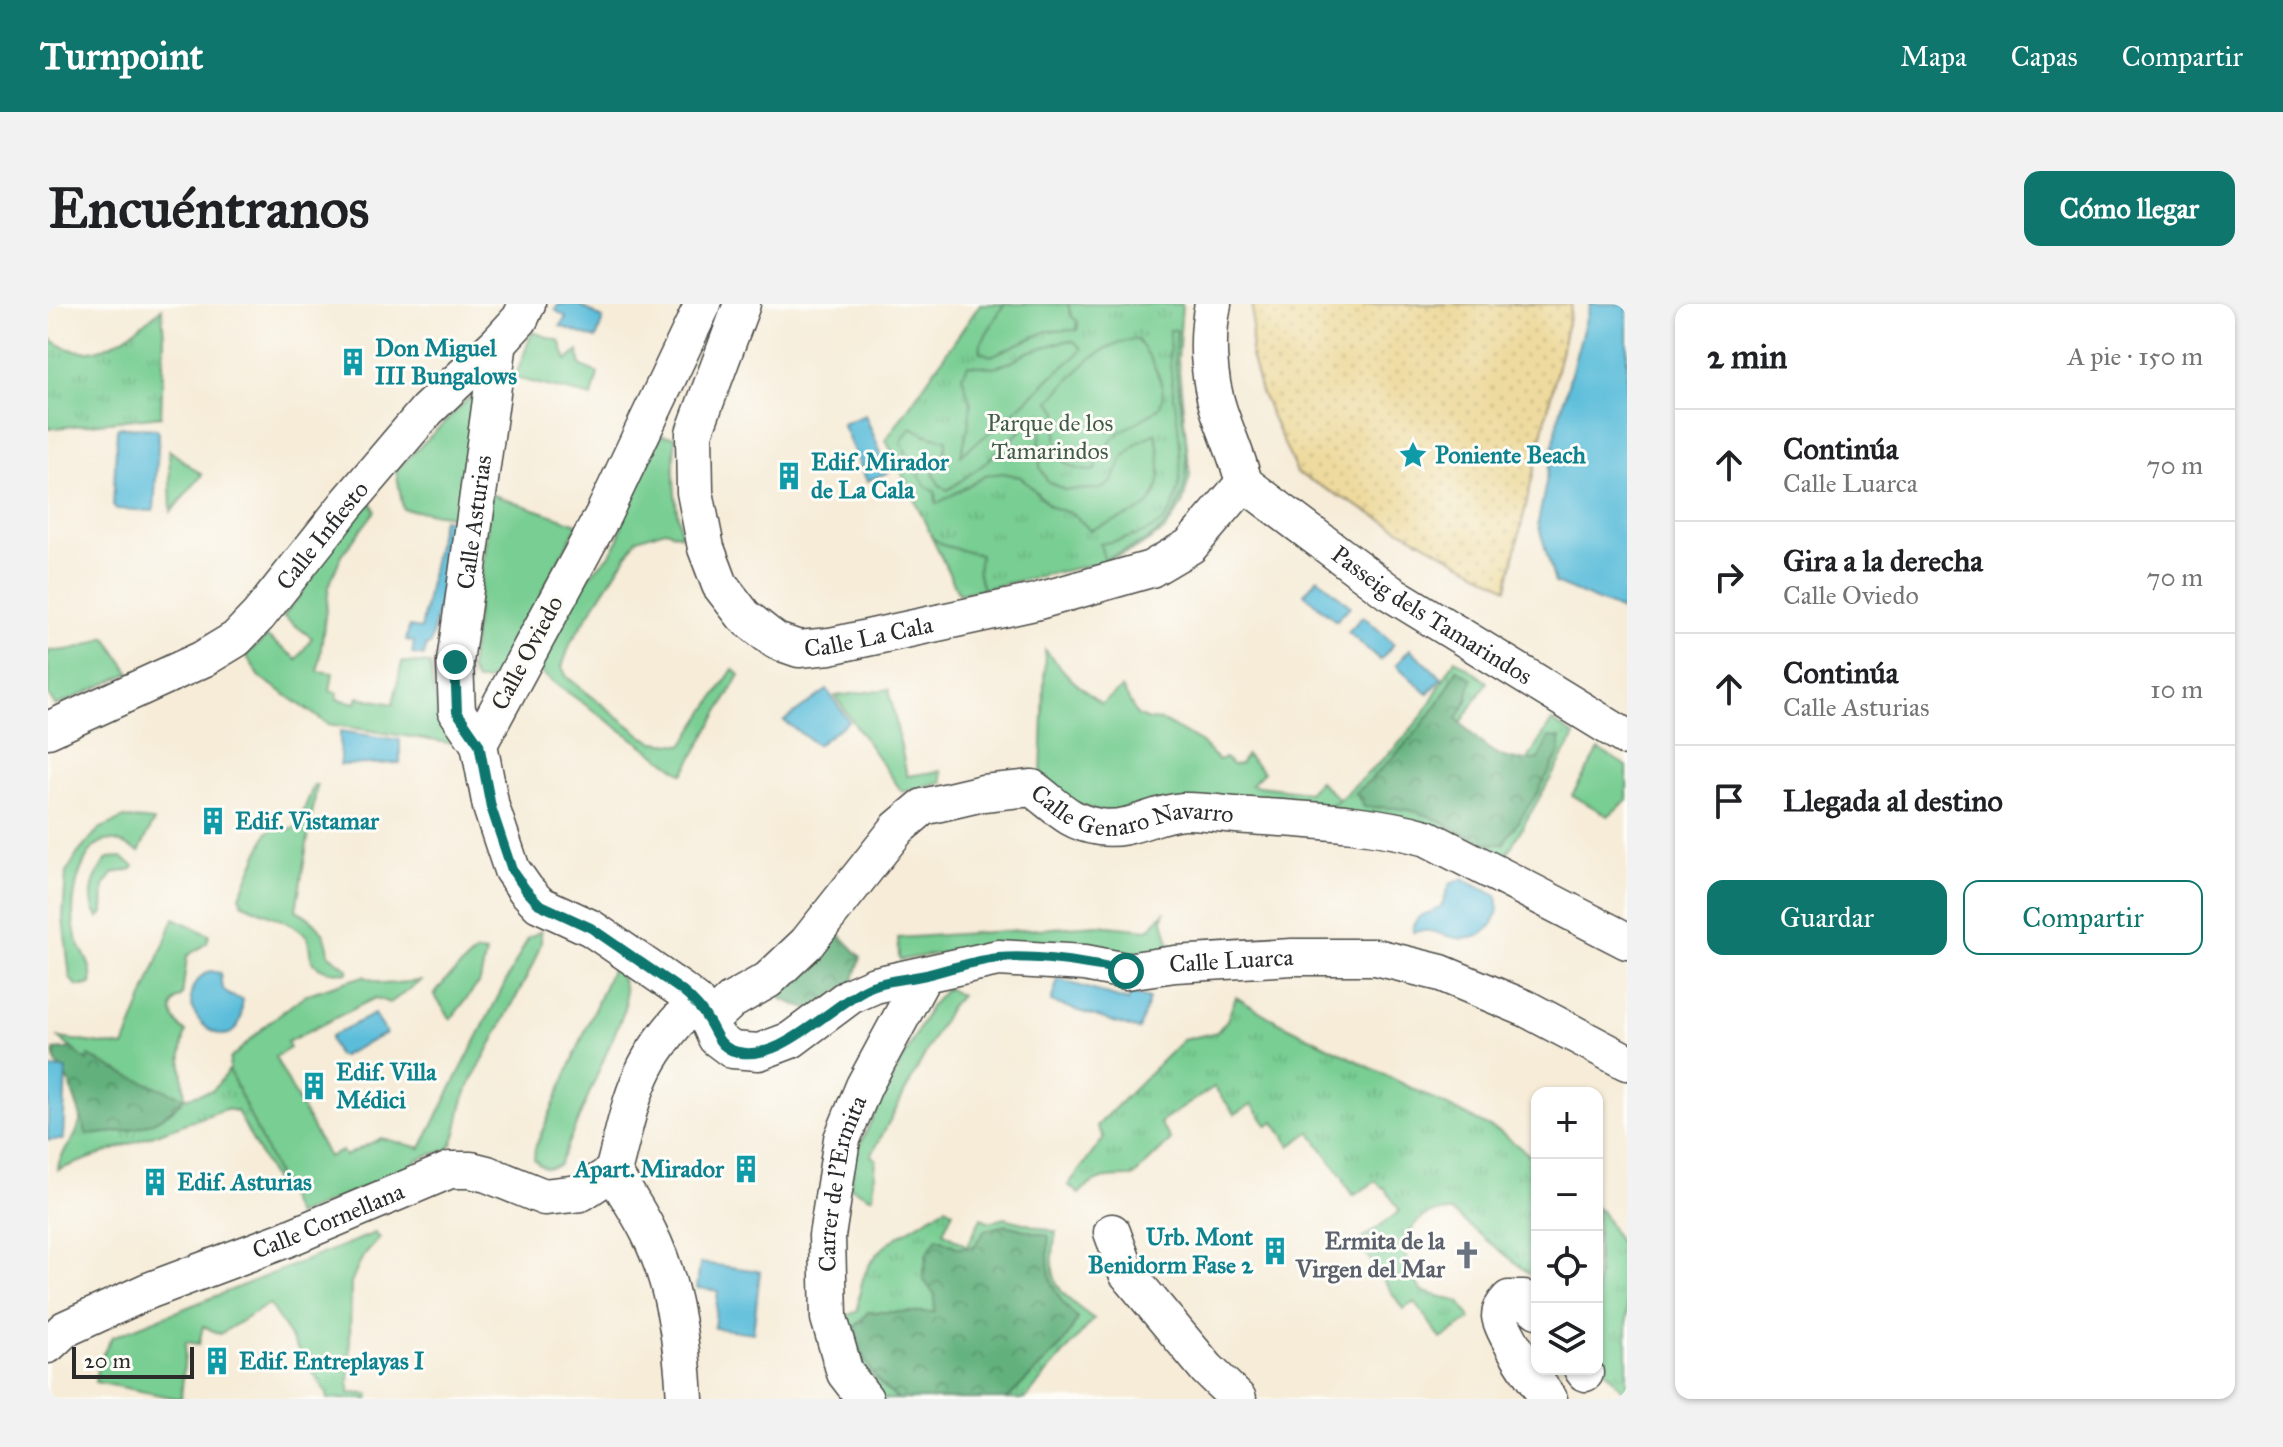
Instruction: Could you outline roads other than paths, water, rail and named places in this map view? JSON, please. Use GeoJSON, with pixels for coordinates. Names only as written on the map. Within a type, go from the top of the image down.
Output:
{"type":"FeatureCollection","features":[{"type":"Feature","properties":{"kind":"street"},"geometry":{"type":"LineString","coordinates":[[499,342],[520,319],[527,304]]}},
{"type":"Feature","properties":{"kind":"street","name":"Calle Oviedo"},"geometry":{"type":"LineString","coordinates":[[479,744],[603,515],[703,304]]}},
{"type":"Feature","properties":{"kind":"street","name":"Calle La Cala"},"geometry":{"type":"LineString","coordinates":[[742,304],[694,433],[695,492],[706,548],[720,585],[744,616],[776,641],[799,649],[830,646],[1035,602],[1151,569],[1190,546],[1244,483]]}},
{"type":"Feature","properties":{"kind":"street"},"geometry":{"type":"LineString","coordinates":[[1213,304],[1210,357],[1218,409],[1236,451],[1244,483]]}},
{"type":"Feature","properties":{"kind":"street","name":"Calle Infiesto"},"geometry":{"type":"LineString","coordinates":[[48,730],[203,659],[236,639],[427,410],[499,342]]}},
{"type":"Feature","properties":{"kind":"street","name":"Calle Asturias"},"geometry":{"type":"LineString","coordinates":[[479,744],[457,712],[455,662],[499,342]]}},
{"type":"Feature","properties":{"kind":"street","name":"Passeig dels Tamarindos"},"geometry":{"type":"LineString","coordinates":[[1244,483],[1389,592],[1627,738]]}},
{"type":"Feature","properties":{"kind":"street"},"geometry":{"type":"LineString","coordinates":[[479,744],[491,807],[512,870],[526,890],[539,904],[591,928],[702,1011]]}},
{"type":"Feature","properties":{"kind":"street","name":"Calle Genaro Navarro"},"geometry":{"type":"LineString","coordinates":[[613,1172],[632,1101],[646,1066],[663,1039],[702,1011],[731,1001],[768,980],[807,943],[898,828],[923,807],[983,793],[1032,788],[1055,809],[1075,821],[1101,828],[1127,828],[1181,811],[1399,830],[1427,838],[1627,941]]}},
{"type":"Feature","properties":{"kind":"street","name":"Calle Luarca"},"geometry":{"type":"LineString","coordinates":[[702,1011],[716,1038],[732,1050],[759,1052],[791,1040],[850,996],[875,985],[998,958],[1085,963],[1126,971],[1175,964],[1292,957],[1376,957],[1441,973],[1527,1009],[1627,1062]]}},
{"type":"Feature","properties":{"kind":"street","name":"Carrer de l'Ermita"},"geometry":{"type":"LineString","coordinates":[[865,1399],[845,1373],[829,1318],[828,1223],[842,1139],[864,1086],[924,975]]}},
{"type":"Feature","properties":{"kind":"street","name":"Calle Cornellana"},"geometry":{"type":"LineString","coordinates":[[54,1336],[148,1291],[284,1240],[450,1170],[487,1174],[544,1197],[581,1193],[613,1172]]}},
{"type":"Feature","properties":{"kind":"street"},"geometry":{"type":"LineString","coordinates":[[613,1172],[649,1233],[665,1280],[681,1340],[685,1399]]}},
{"type":"Feature","properties":{"kind":"street"},"geometry":{"type":"LineString","coordinates":[[1112,1232],[1127,1273],[1207,1369],[1238,1399]]}},
{"type":"Feature","properties":{"kind":"street"},"geometry":{"type":"LineString","coordinates":[[1531,1305],[1524,1299],[1509,1299],[1502,1306],[1500,1318],[1531,1371]]}},
{"type":"Feature","properties":{"kind":"street"},"geometry":{"type":"LineString","coordinates":[[1534,1375],[1549,1399]]}},
{"type":"Feature","properties":{"kind":"water"},"geometry":{"type":"Polygon","coordinates":[[[559,304],[578,304],[603,319],[596,339],[560,326],[566,317],[555,310],[559,304]]]}},
{"type":"Feature","properties":{"kind":"water"},"geometry":{"type":"Polygon","coordinates":[[[1590,304],[1627,304],[1627,613],[1555,583],[1538,523],[1559,417],[1590,304]]]}},
{"type":"Feature","properties":{"kind":"water"},"geometry":{"type":"Polygon","coordinates":[[[865,415],[889,472],[867,481],[842,424],[865,415]]]}},
{"type":"Feature","properties":{"kind":"water"},"geometry":{"type":"Polygon","coordinates":[[[117,429],[157,429],[159,432],[152,511],[116,509],[113,506],[117,429]]]}},
{"type":"Feature","properties":{"kind":"water"},"geometry":{"type":"Polygon","coordinates":[[[442,519],[457,522],[430,645],[426,645],[424,656],[412,654],[414,642],[406,640],[409,627],[421,629],[442,519]]]}},
{"type":"Feature","properties":{"kind":"water"},"geometry":{"type":"Polygon","coordinates":[[[1318,578],[1350,606],[1336,621],[1304,594],[1318,578]]]}},
{"type":"Feature","properties":{"kind":"water"},"geometry":{"type":"Polygon","coordinates":[[[1363,616],[1394,644],[1380,660],[1348,632],[1363,616]]]}},
{"type":"Feature","properties":{"kind":"water"},"geometry":{"type":"Polygon","coordinates":[[[1410,649],[1442,678],[1428,694],[1396,665],[1410,649]]]}},
{"type":"Feature","properties":{"kind":"water"},"geometry":{"type":"Polygon","coordinates":[[[827,690],[849,721],[817,745],[784,721],[827,690]]]}},
{"type":"Feature","properties":{"kind":"water"},"geometry":{"type":"Polygon","coordinates":[[[340,731],[400,740],[400,763],[340,765],[340,731]]]}},
{"type":"Feature","properties":{"kind":"water"},"geometry":{"type":"Polygon","coordinates":[[[1462,879],[1497,896],[1497,914],[1489,928],[1475,937],[1467,938],[1432,931],[1413,932],[1415,921],[1441,907],[1450,884],[1462,879]]]}},
{"type":"Feature","properties":{"kind":"water"},"geometry":{"type":"Polygon","coordinates":[[[210,971],[221,973],[225,991],[242,999],[239,1023],[230,1033],[218,1034],[205,1027],[195,1014],[191,999],[195,984],[210,971]]]}},
{"type":"Feature","properties":{"kind":"water"},"geometry":{"type":"Polygon","coordinates":[[[1058,979],[1128,1001],[1131,993],[1149,999],[1139,1030],[1051,1002],[1058,979]]]}},
{"type":"Feature","properties":{"kind":"water"},"geometry":{"type":"Polygon","coordinates":[[[374,1014],[385,1034],[338,1056],[331,1036],[374,1014]]]}},
{"type":"Feature","properties":{"kind":"water"},"geometry":{"type":"Polygon","coordinates":[[[48,1068],[66,1069],[63,1140],[48,1140],[48,1068]]]}},
{"type":"Feature","properties":{"kind":"water"},"geometry":{"type":"Polygon","coordinates":[[[700,1263],[760,1271],[753,1333],[714,1328],[718,1291],[697,1288],[700,1263]]]}},
{"type":"Feature","properties":{"kind":"place","name":"Don Miguel III Bungalows"},"geometry":{"type":"Point","coordinates":[353,362]}},
{"type":"Feature","properties":{"kind":"place","name":"Poniente Beach"},"geometry":{"type":"Point","coordinates":[1413,455]}},
{"type":"Feature","properties":{"kind":"place","name":"Edif. Mirador de La Cala"},"geometry":{"type":"Point","coordinates":[789,476]}},
{"type":"Feature","properties":{"kind":"place","name":"Edif. Vistamar"},"geometry":{"type":"Point","coordinates":[213,821]}},
{"type":"Feature","properties":{"kind":"place","name":"Edif. Villa Médici"},"geometry":{"type":"Point","coordinates":[314,1086]}},
{"type":"Feature","properties":{"kind":"place","name":"Apart. Mirador"},"geometry":{"type":"Point","coordinates":[746,1169]}},
{"type":"Feature","properties":{"kind":"place","name":"Edif. Asturias"},"geometry":{"type":"Point","coordinates":[155,1182]}},
{"type":"Feature","properties":{"kind":"place","name":"Urb. Mont Benidorm Fase 2"},"geometry":{"type":"Point","coordinates":[1275,1251]}},
{"type":"Feature","properties":{"kind":"place","name":"Ermita de la Virgen del Mar"},"geometry":{"type":"Point","coordinates":[1467,1255]}},
{"type":"Feature","properties":{"kind":"place","name":"Edif. Entreplayas I"},"geometry":{"type":"Point","coordinates":[217,1361]}},
{"type":"Feature","properties":{"kind":"park label","name":"Parque de los Tamarindos"},"geometry":{"type":"Point","coordinates":[1050,437]}}]}
